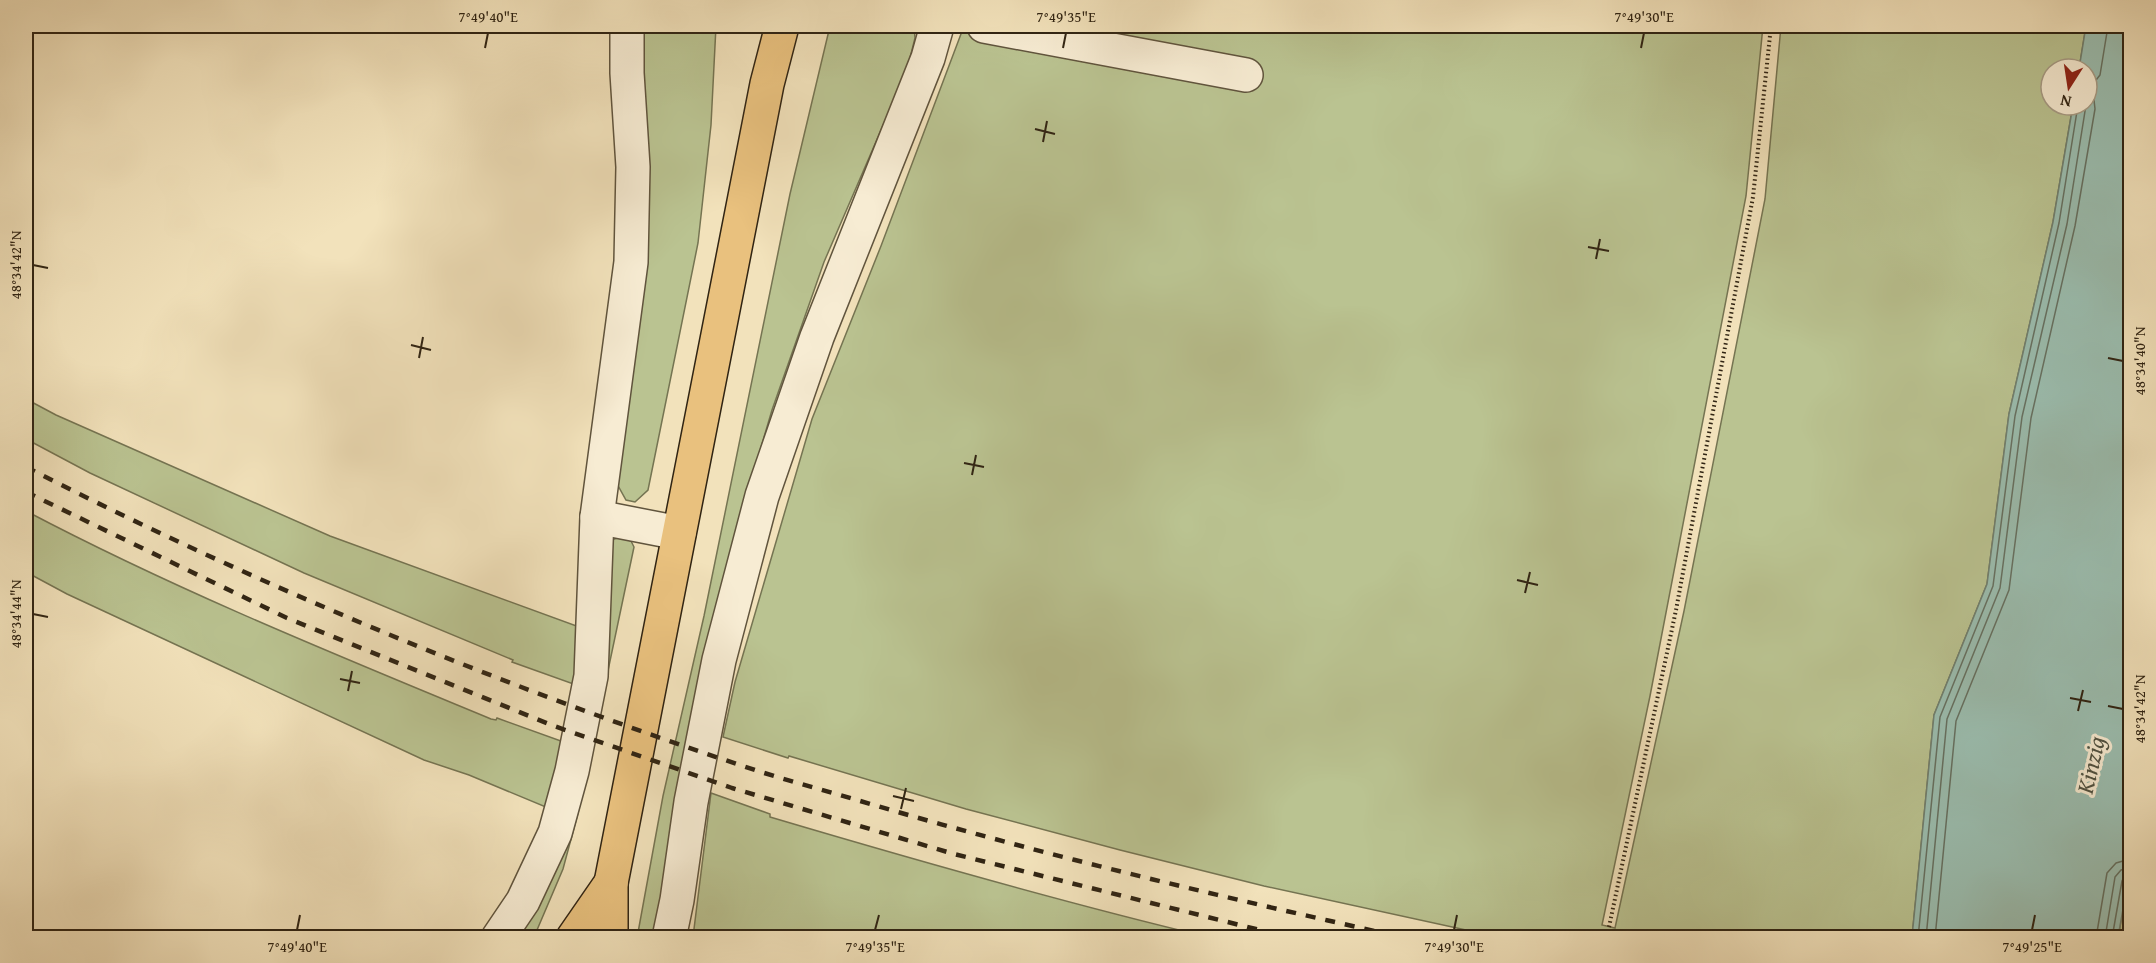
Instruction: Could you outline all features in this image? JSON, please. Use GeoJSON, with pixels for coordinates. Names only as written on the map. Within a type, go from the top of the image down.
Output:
{"type":"FeatureCollection","features":[{"type":"Feature","properties":{"kind":"main road"},"geometry":{"type":"LineString","coordinates":[[756,26],[767,84]]}},
{"type":"Feature","properties":{"kind":"main road"},"geometry":{"type":"LineString","coordinates":[[600,938],[767,84],[796,26]]}},
{"type":"Feature","properties":{"kind":"main road"},"geometry":{"type":"LineString","coordinates":[[573,938],[611,883]]}},
{"type":"Feature","properties":{"kind":"main road"},"geometry":{"type":"LineString","coordinates":[[611,883],[611,938]]}},
{"type":"Feature","properties":{"kind":"street"},"geometry":{"type":"LineString","coordinates":[[498,938],[523,901],[555,833],[572,771],[591,676],[597,517],[631,262],[633,167],[627,73],[627,26]]}},
{"type":"Feature","properties":{"kind":"street"},"geometry":{"type":"LineString","coordinates":[[669,938],[677,900],[691,802],[719,660],[762,496],[818,337],[928,58],[937,26]]}},
{"type":"Feature","properties":{"kind":"street"},"geometry":{"type":"LineString","coordinates":[[984,26],[1246,75]]}},
{"type":"Feature","properties":{"kind":"street"},"geometry":{"type":"LineString","coordinates":[[597,517],[679,533]]}},
{"type":"Feature","properties":{"kind":"path"},"geometry":{"type":"LineString","coordinates":[[1609,927],[1676,610],[1750,209],[1771,26]]}},
{"type":"Feature","properties":{"kind":"green space"},"geometry":{"type":"Polygon","coordinates":[[[641,26],[716,26],[711,125],[698,243],[648,490],[635,502],[626,500],[616,482],[641,26]]]}},
{"type":"Feature","properties":{"kind":"green space"},"geometry":{"type":"Polygon","coordinates":[[[830,26],[914,26],[915,38],[907,70],[824,262],[772,410],[742,512],[660,926],[652,937],[637,938],[663,796],[704,616],[790,194],[830,26]]]}},
{"type":"Feature","properties":{"kind":"green space"},"geometry":{"type":"Polygon","coordinates":[[[964,26],[1763,26],[1746,196],[1650,696],[1602,925],[1615,928],[1684,611],[1765,199],[1781,26],[2086,26],[2081,57],[2039,57],[2039,117],[2071,117],[2053,222],[2009,414],[1987,584],[1934,715],[1912,937],[1498,937],[1264,886],[1120,850],[966,809],[723,737],[735,682],[812,419],[881,246],[964,26]]]}},
{"type":"Feature","properties":{"kind":"green space"},"geometry":{"type":"Polygon","coordinates":[[[26,399],[56,415],[330,536],[582,628],[579,686],[512,662],[513,660],[304,573],[90,473],[26,439],[26,399]]]}},
{"type":"Feature","properties":{"kind":"green space"},"geometry":{"type":"Polygon","coordinates":[[[26,511],[140,568],[314,645],[491,719],[496,720],[497,718],[572,745],[553,810],[469,775],[424,760],[67,594],[26,572],[26,511]]]}},
{"type":"Feature","properties":{"kind":"green space"},"geometry":{"type":"Polygon","coordinates":[[[621,537],[631,541],[634,547],[578,813],[563,869],[534,937],[509,938],[529,905],[611,540],[621,537]]]}},
{"type":"Feature","properties":{"kind":"green space"},"geometry":{"type":"Polygon","coordinates":[[[711,793],[770,814],[770,817],[879,849],[1043,895],[1208,937],[693,937],[711,793]]]}},
{"type":"Feature","properties":{"kind":"green space"},"geometry":{"type":"Polygon","coordinates":[[[2130,871],[2130,937],[2118,938],[2130,871]]]}},
{"type":"Feature","properties":{"kind":"water","name":"Kinzig"},"geometry":{"type":"Polygon","coordinates":[[[2086,26],[2130,26],[2130,871],[2118,937],[1912,937],[1934,715],[1987,584],[2009,414],[2053,222],[2071,117],[2099,117],[2099,57],[2081,57],[2086,26]]]}},
{"type":"Feature","properties":{"kind":"railway"},"geometry":{"type":"LineString","coordinates":[[26,467],[199,551],[376,629],[556,700],[737,764],[925,820],[1062,857],[1406,938]]}},
{"type":"Feature","properties":{"kind":"railway"},"geometry":{"type":"LineString","coordinates":[[26,492],[287,618],[554,726],[732,788],[954,854],[1292,938]]}}]}
